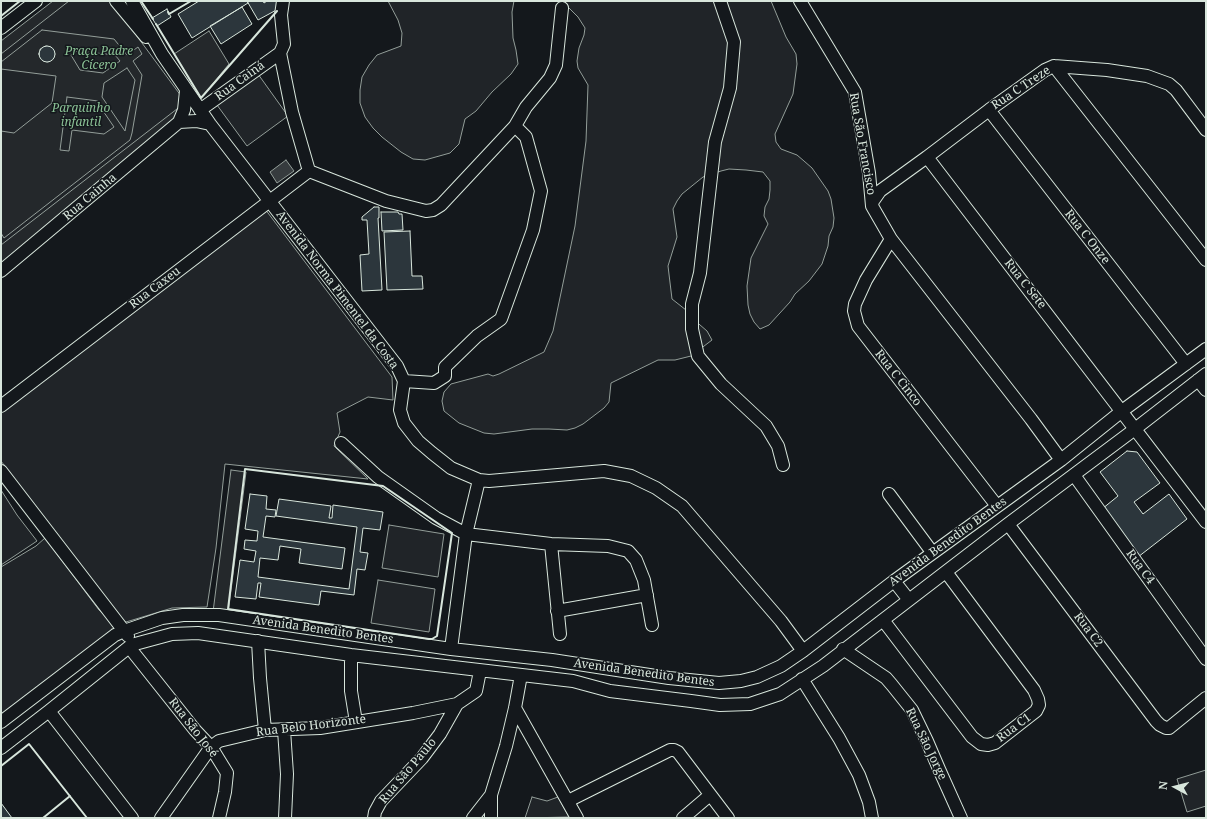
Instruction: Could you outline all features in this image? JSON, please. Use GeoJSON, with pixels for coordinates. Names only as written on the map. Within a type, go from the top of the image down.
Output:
{"type":"FeatureCollection","features":[{"type":"Feature","properties":{"kind":"street"},"geometry":{"type":"LineString","coordinates":[[1,28],[36,1]]}},
{"type":"Feature","properties":{"kind":"street","name":"Avenida Norma Pimentel da Costa"},"geometry":{"type":"LineString","coordinates":[[116,1],[162,54]]}},
{"type":"Feature","properties":{"kind":"street","name":"Avenida Norma Pimentel da Costa"},"geometry":{"type":"LineString","coordinates":[[132,1],[162,54],[186,91],[397,366],[404,381],[400,410],[404,423],[418,441],[451,468],[479,480],[489,481],[604,471],[631,476],[656,488],[682,506],[781,621],[803,651]]}},
{"type":"Feature","properties":{"kind":"street"},"geometry":{"type":"LineString","coordinates":[[283,1],[281,15],[284,44],[280,52],[292,112],[309,171],[386,201],[426,211],[433,210],[458,188],[515,126],[526,107],[550,78],[556,65],[562,8]]}},
{"type":"Feature","properties":{"kind":"street"},"geometry":{"type":"LineString","coordinates":[[720,1],[734,42],[730,88],[715,142],[700,273],[692,304],[692,329],[698,356],[722,384],[766,426],[778,446],[783,465]]}},
{"type":"Feature","properties":{"kind":"street","name":"Rua São Francisco"},"geometry":{"type":"LineString","coordinates":[[800,1],[855,92],[869,173],[872,206]]}},
{"type":"Feature","properties":{"kind":"street","name":"Rua Cainá"},"geometry":{"type":"LineString","coordinates":[[200,110],[280,52]]}},
{"type":"Feature","properties":{"kind":"street"},"geometry":{"type":"LineString","coordinates":[[1054,66],[1206,260]]}},
{"type":"Feature","properties":{"kind":"street","name":"Rua C Treze"},"geometry":{"type":"LineString","coordinates":[[872,206],[873,201],[880,191],[988,110],[1045,70],[1054,66],[1108,70],[1147,76],[1169,84],[1176,90],[1206,130]]}},
{"type":"Feature","properties":{"kind":"street"},"geometry":{"type":"LineString","coordinates":[[186,91],[184,110],[179,122],[196,121],[210,124]]}},
{"type":"Feature","properties":{"kind":"street","name":"Rua C Onze"},"geometry":{"type":"LineString","coordinates":[[988,110],[1186,364]]}},
{"type":"Feature","properties":{"kind":"street","name":"Rua Cainha"},"geometry":{"type":"LineString","coordinates":[[1,271],[179,122]]}},
{"type":"Feature","properties":{"kind":"street"},"geometry":{"type":"LineString","coordinates":[[404,381],[434,383],[445,376],[445,367],[477,336],[501,319],[533,230],[541,191],[526,137],[515,126]]}},
{"type":"Feature","properties":{"kind":"street","name":"Rua C Sete"},"geometry":{"type":"LineString","coordinates":[[927,157],[1206,522]]}},
{"type":"Feature","properties":{"kind":"street","name":"Rua Caxeu"},"geometry":{"type":"LineString","coordinates":[[1,406],[269,200],[309,171]]}},
{"type":"Feature","properties":{"kind":"street"},"geometry":{"type":"LineString","coordinates":[[872,206],[891,239],[1032,419],[1061,460]]}},
{"type":"Feature","properties":{"kind":"street","name":"Rua C Cinco"},"geometry":{"type":"LineString","coordinates":[[891,239],[866,280],[856,304],[854,311],[858,326],[997,506]]}},
{"type":"Feature","properties":{"kind":"street","name":"Avenida Benedito Bentes"},"geometry":{"type":"LineString","coordinates":[[1,722],[115,635],[162,618],[184,615],[219,615],[451,649],[575,664],[669,678],[719,683],[742,681],[758,677],[781,666],[803,651],[932,552],[1061,460],[1122,411],[1206,349]]}},
{"type":"Feature","properties":{"kind":"street"},"geometry":{"type":"LineString","coordinates":[[1202,377],[1206,390]]}},
{"type":"Feature","properties":{"kind":"street","name":"Avenida Benedito Bentes"},"geometry":{"type":"LineString","coordinates":[[1,748],[132,646],[172,634],[198,633],[351,655],[573,681],[610,691],[720,705],[750,704],[780,694],[823,666],[843,649],[1202,377]]}},
{"type":"Feature","properties":{"kind":"street"},"geometry":{"type":"LineString","coordinates":[[341,443],[378,477],[436,518],[466,534],[551,544],[608,546],[628,551],[636,560],[644,580],[652,625]]}},
{"type":"Feature","properties":{"kind":"street"},"geometry":{"type":"LineString","coordinates":[[1,470],[124,631],[132,646]]}},
{"type":"Feature","properties":{"kind":"street","name":"Rua C4"},"geometry":{"type":"LineString","coordinates":[[1074,475],[1206,659]]}},
{"type":"Feature","properties":{"kind":"street"},"geometry":{"type":"LineString","coordinates":[[451,649],[466,534],[479,480]]}},
{"type":"Feature","properties":{"kind":"street"},"geometry":{"type":"LineString","coordinates":[[889,494],[932,552]]}},
{"type":"Feature","properties":{"kind":"street","name":"Rua C2"},"geometry":{"type":"LineString","coordinates":[[1008,524],[1156,721],[1166,728],[1169,728],[1206,698]]}},
{"type":"Feature","properties":{"kind":"street"},"geometry":{"type":"LineString","coordinates":[[551,544],[560,634]]}},
{"type":"Feature","properties":{"kind":"street","name":"Rua C1"},"geometry":{"type":"LineString","coordinates":[[883,620],[972,737],[981,744],[988,745],[995,743],[1036,711],[1039,705],[1038,699],[1034,690],[946,572]]}},
{"type":"Feature","properties":{"kind":"street"},"geometry":{"type":"LineString","coordinates":[[894,581],[909,600]]}},
{"type":"Feature","properties":{"kind":"street"},"geometry":{"type":"LineString","coordinates":[[557,611],[647,595]]}},
{"type":"Feature","properties":{"kind":"street"},"geometry":{"type":"LineString","coordinates":[[258,641],[265,730]]}},
{"type":"Feature","properties":{"kind":"street","name":"Rua São José"},"geometry":{"type":"LineString","coordinates":[[132,646],[195,730],[211,747],[227,773],[225,792],[219,818]]}},
{"type":"Feature","properties":{"kind":"street","name":"Rua São Jorge"},"geometry":{"type":"LineString","coordinates":[[843,649],[886,678],[912,710],[961,818]]}},
{"type":"Feature","properties":{"kind":"street"},"geometry":{"type":"LineString","coordinates":[[351,655],[351,692],[356,722]]}},
{"type":"Feature","properties":{"kind":"street"},"geometry":{"type":"LineString","coordinates":[[573,681],[575,664]]}},
{"type":"Feature","properties":{"kind":"street","name":"Rua Belo Horizonte"},"geometry":{"type":"LineString","coordinates":[[161,818],[211,747],[219,741],[265,730],[320,728],[413,713],[457,704],[476,691],[480,671]]}},
{"type":"Feature","properties":{"kind":"street"},"geometry":{"type":"LineString","coordinates":[[491,818],[491,795],[506,746],[515,708],[520,675]]}},
{"type":"Feature","properties":{"kind":"street"},"geometry":{"type":"LineString","coordinates":[[802,680],[839,738],[859,775],[869,802],[872,818]]}},
{"type":"Feature","properties":{"kind":"street","name":"Rua São Paulo"},"geometry":{"type":"LineString","coordinates":[[374,818],[375,812],[381,801],[422,758],[440,734],[457,704]]}},
{"type":"Feature","properties":{"kind":"street"},"geometry":{"type":"LineString","coordinates":[[515,708],[577,818]]}},
{"type":"Feature","properties":{"kind":"street"},"geometry":{"type":"LineString","coordinates":[[49,711],[132,818]]}},
{"type":"Feature","properties":{"kind":"street"},"geometry":{"type":"LineString","coordinates":[[284,730],[287,774],[285,818]]}},
{"type":"Feature","properties":{"kind":"street"},"geometry":{"type":"LineString","coordinates":[[568,800],[670,750],[674,750],[678,752],[728,818]]}},
{"type":"Feature","properties":{"kind":"street"},"geometry":{"type":"LineString","coordinates":[[473,818],[491,795]]}},
{"type":"Feature","properties":{"kind":"street"},"geometry":{"type":"LineString","coordinates":[[683,818],[710,795]]}},
{"type":"Feature","properties":{"kind":"green space","name":"Praça Padre Cícero"},"geometry":{"type":"Polygon","coordinates":[[[68,1],[111,1],[187,104],[1,266],[1,52],[68,1]],[[46,46],[40,49],[39,54],[43,61],[48,62],[53,59],[55,54],[51,47],[46,46]]]}},
{"type":"Feature","properties":{"kind":"green space"},"geometry":{"type":"Polygon","coordinates":[[[388,1],[514,1],[512,12],[513,38],[518,64],[511,74],[492,92],[476,111],[465,119],[459,144],[450,153],[425,160],[413,159],[401,152],[382,137],[365,117],[360,103],[362,77],[377,55],[401,46],[402,33],[398,20],[388,1]]]}},
{"type":"Feature","properties":{"kind":"green space"},"geometry":{"type":"Polygon","coordinates":[[[562,1],[771,1],[786,37],[796,54],[797,64],[793,94],[775,134],[776,142],[781,149],[797,155],[812,168],[828,191],[834,218],[833,227],[829,236],[828,246],[822,264],[809,281],[795,294],[790,302],[769,325],[760,329],[750,314],[747,286],[751,258],[768,224],[764,216],[765,207],[769,199],[770,181],[763,172],[746,170],[729,169],[703,177],[682,194],[673,209],[677,237],[668,266],[672,299],[686,310],[692,318],[707,331],[712,340],[691,356],[675,360],[658,360],[611,383],[609,402],[604,408],[583,424],[575,428],[567,430],[532,429],[494,434],[484,433],[459,423],[444,411],[442,401],[444,392],[451,384],[488,374],[493,376],[499,374],[544,352],[553,331],[575,226],[586,141],[588,85],[578,68],[577,61],[585,28],[578,17],[562,1]]]}},
{"type":"Feature","properties":{"kind":"green space"},"geometry":{"type":"Polygon","coordinates":[[[258,74],[288,116],[247,146],[217,105],[258,74]]]}},
{"type":"Feature","properties":{"kind":"green space"},"geometry":{"type":"Polygon","coordinates":[[[265,209],[392,377],[393,400],[368,397],[337,413],[340,432],[334,446],[368,479],[225,464],[216,548],[207,607],[172,608],[126,622],[120,619],[1,461],[1,411],[265,209]]]}},
{"type":"Feature","properties":{"kind":"green space"},"geometry":{"type":"Polygon","coordinates":[[[1,490],[17,515],[37,541],[1,565],[1,490]]]}},
{"type":"Feature","properties":{"kind":"green space"},"geometry":{"type":"Polygon","coordinates":[[[389,525],[444,534],[438,577],[382,568],[389,525]]]}},
{"type":"Feature","properties":{"kind":"green space"},"geometry":{"type":"Polygon","coordinates":[[[45,538],[99,610],[107,617],[116,629],[1,717],[1,567],[36,546],[45,538]]]}},
{"type":"Feature","properties":{"kind":"green space"},"geometry":{"type":"Polygon","coordinates":[[[378,580],[435,589],[429,632],[371,623],[378,580]]]}},
{"type":"Feature","properties":{"kind":"green space"},"geometry":{"type":"Polygon","coordinates":[[[1206,770],[1206,806],[1187,812],[1177,779],[1206,770]]]}},
{"type":"Feature","properties":{"kind":"green space"},"geometry":{"type":"Polygon","coordinates":[[[532,797],[547,801],[558,797],[569,817],[525,818],[532,797]]]}},
{"type":"Feature","properties":{"kind":"shaded area"},"geometry":{"type":"Polygon","coordinates":[[[53,1],[69,1],[1,54],[1,41],[53,1]]]}},
{"type":"Feature","properties":{"kind":"shaded area"},"geometry":{"type":"Polygon","coordinates":[[[42,30],[114,39],[127,55],[138,47],[142,54],[133,61],[142,75],[130,140],[4,238],[1,233],[1,131],[14,133],[52,103],[56,76],[1,69],[1,62],[42,30]],[[46,46],[40,49],[39,54],[43,61],[48,62],[53,59],[55,54],[51,47],[46,46]],[[77,51],[71,55],[80,70],[103,73],[120,61],[115,55],[77,51]],[[127,68],[104,83],[102,97],[125,131],[135,80],[127,68]],[[67,97],[60,150],[69,151],[72,130],[104,134],[114,127],[97,102],[98,101],[67,97]]]}},
{"type":"Feature","properties":{"kind":"shaded area"},"geometry":{"type":"Polygon","coordinates":[[[209,31],[229,64],[201,98],[174,54],[209,31]]]}},
{"type":"Feature","properties":{"kind":"shaded area"},"geometry":{"type":"Polygon","coordinates":[[[186,102],[188,112],[1,266],[1,245],[186,102]]]}},
{"type":"Feature","properties":{"kind":"shaded area"},"geometry":{"type":"Polygon","coordinates":[[[286,160],[294,171],[277,183],[270,172],[286,160]]]}},
{"type":"Feature","properties":{"kind":"shaded area"},"geometry":{"type":"Polygon","coordinates":[[[231,470],[246,472],[228,614],[213,612],[231,470]]]}},
{"type":"Feature","properties":{"kind":"building"},"geometry":{"type":"Polygon","coordinates":[[[199,1],[247,1],[248,3],[192,38],[178,14],[199,1]]]}},
{"type":"Feature","properties":{"kind":"building"},"geometry":{"type":"Polygon","coordinates":[[[247,1],[263,1],[264,3],[267,1],[276,1],[280,8],[258,20],[247,1]]]}},
{"type":"Feature","properties":{"kind":"building"},"geometry":{"type":"Polygon","coordinates":[[[242,7],[252,24],[221,44],[210,26],[242,7]]]}},
{"type":"Feature","properties":{"kind":"building"},"geometry":{"type":"Polygon","coordinates":[[[167,9],[171,17],[157,26],[152,18],[167,9]]]}},
{"type":"Feature","properties":{"kind":"building"},"geometry":{"type":"Polygon","coordinates":[[[47,46],[53,48],[55,54],[53,60],[47,62],[41,60],[39,54],[41,48],[47,46]]]}},
{"type":"Feature","properties":{"kind":"building"},"geometry":{"type":"Polygon","coordinates":[[[374,207],[379,207],[378,218],[382,290],[362,291],[360,255],[369,254],[367,220],[362,220],[362,217],[374,207]]]}},
{"type":"Feature","properties":{"kind":"building"},"geometry":{"type":"Polygon","coordinates":[[[381,212],[398,212],[399,214],[402,214],[403,230],[382,231],[381,212]]]}},
{"type":"Feature","properties":{"kind":"building"},"geometry":{"type":"Polygon","coordinates":[[[410,231],[412,276],[422,276],[423,289],[387,290],[384,232],[410,231]]]}},
{"type":"Feature","properties":{"kind":"building"},"geometry":{"type":"Polygon","coordinates":[[[1127,451],[1137,452],[1160,483],[1134,502],[1143,514],[1169,494],[1187,519],[1138,557],[1102,509],[1118,496],[1100,472],[1127,451]]]}},
{"type":"Feature","properties":{"kind":"building"},"geometry":{"type":"Polygon","coordinates":[[[250,494],[267,496],[266,509],[276,510],[275,517],[266,516],[263,537],[345,548],[342,569],[299,563],[301,549],[280,546],[278,560],[260,558],[258,577],[349,589],[357,527],[276,516],[279,499],[331,506],[329,518],[332,518],[333,505],[383,512],[380,530],[363,528],[360,552],[368,553],[365,570],[357,569],[354,595],[321,591],[319,605],[259,597],[261,583],[258,583],[256,599],[235,597],[240,560],[254,562],[256,551],[244,549],[245,540],[257,541],[258,531],[245,529],[250,494]]]}},
{"type":"Feature","properties":{"kind":"building"},"geometry":{"type":"Polygon","coordinates":[[[1,803],[12,818],[1,818],[1,803]]]}},
{"type":"Feature","properties":{"kind":"wall"},"geometry":{"type":"LineString","coordinates":[[1,16],[20,1]]}},
{"type":"Feature","properties":{"kind":"wall"},"geometry":{"type":"LineString","coordinates":[[141,1],[153,19]]}},
{"type":"Feature","properties":{"kind":"wall"},"geometry":{"type":"LineString","coordinates":[[168,12],[169,14],[191,1]]}},
{"type":"Feature","properties":{"kind":"wall"},"geometry":{"type":"LineString","coordinates":[[156,24],[201,98],[277,11]]}},
{"type":"Feature","properties":{"kind":"wall"},"geometry":{"type":"LineString","coordinates":[[245,469],[383,486],[452,533],[437,636],[429,639],[228,609],[245,469]]}},
{"type":"Feature","properties":{"kind":"wall"},"geometry":{"type":"LineString","coordinates":[[1,766],[29,744],[87,818]]}},
{"type":"Feature","properties":{"kind":"wall"},"geometry":{"type":"LineString","coordinates":[[43,818],[70,796]]}},
{"type":"Feature","properties":{"kind":"park label","name":"Parquinho infantil"},"geometry":{"type":"Point","coordinates":[81,116]}}]}
